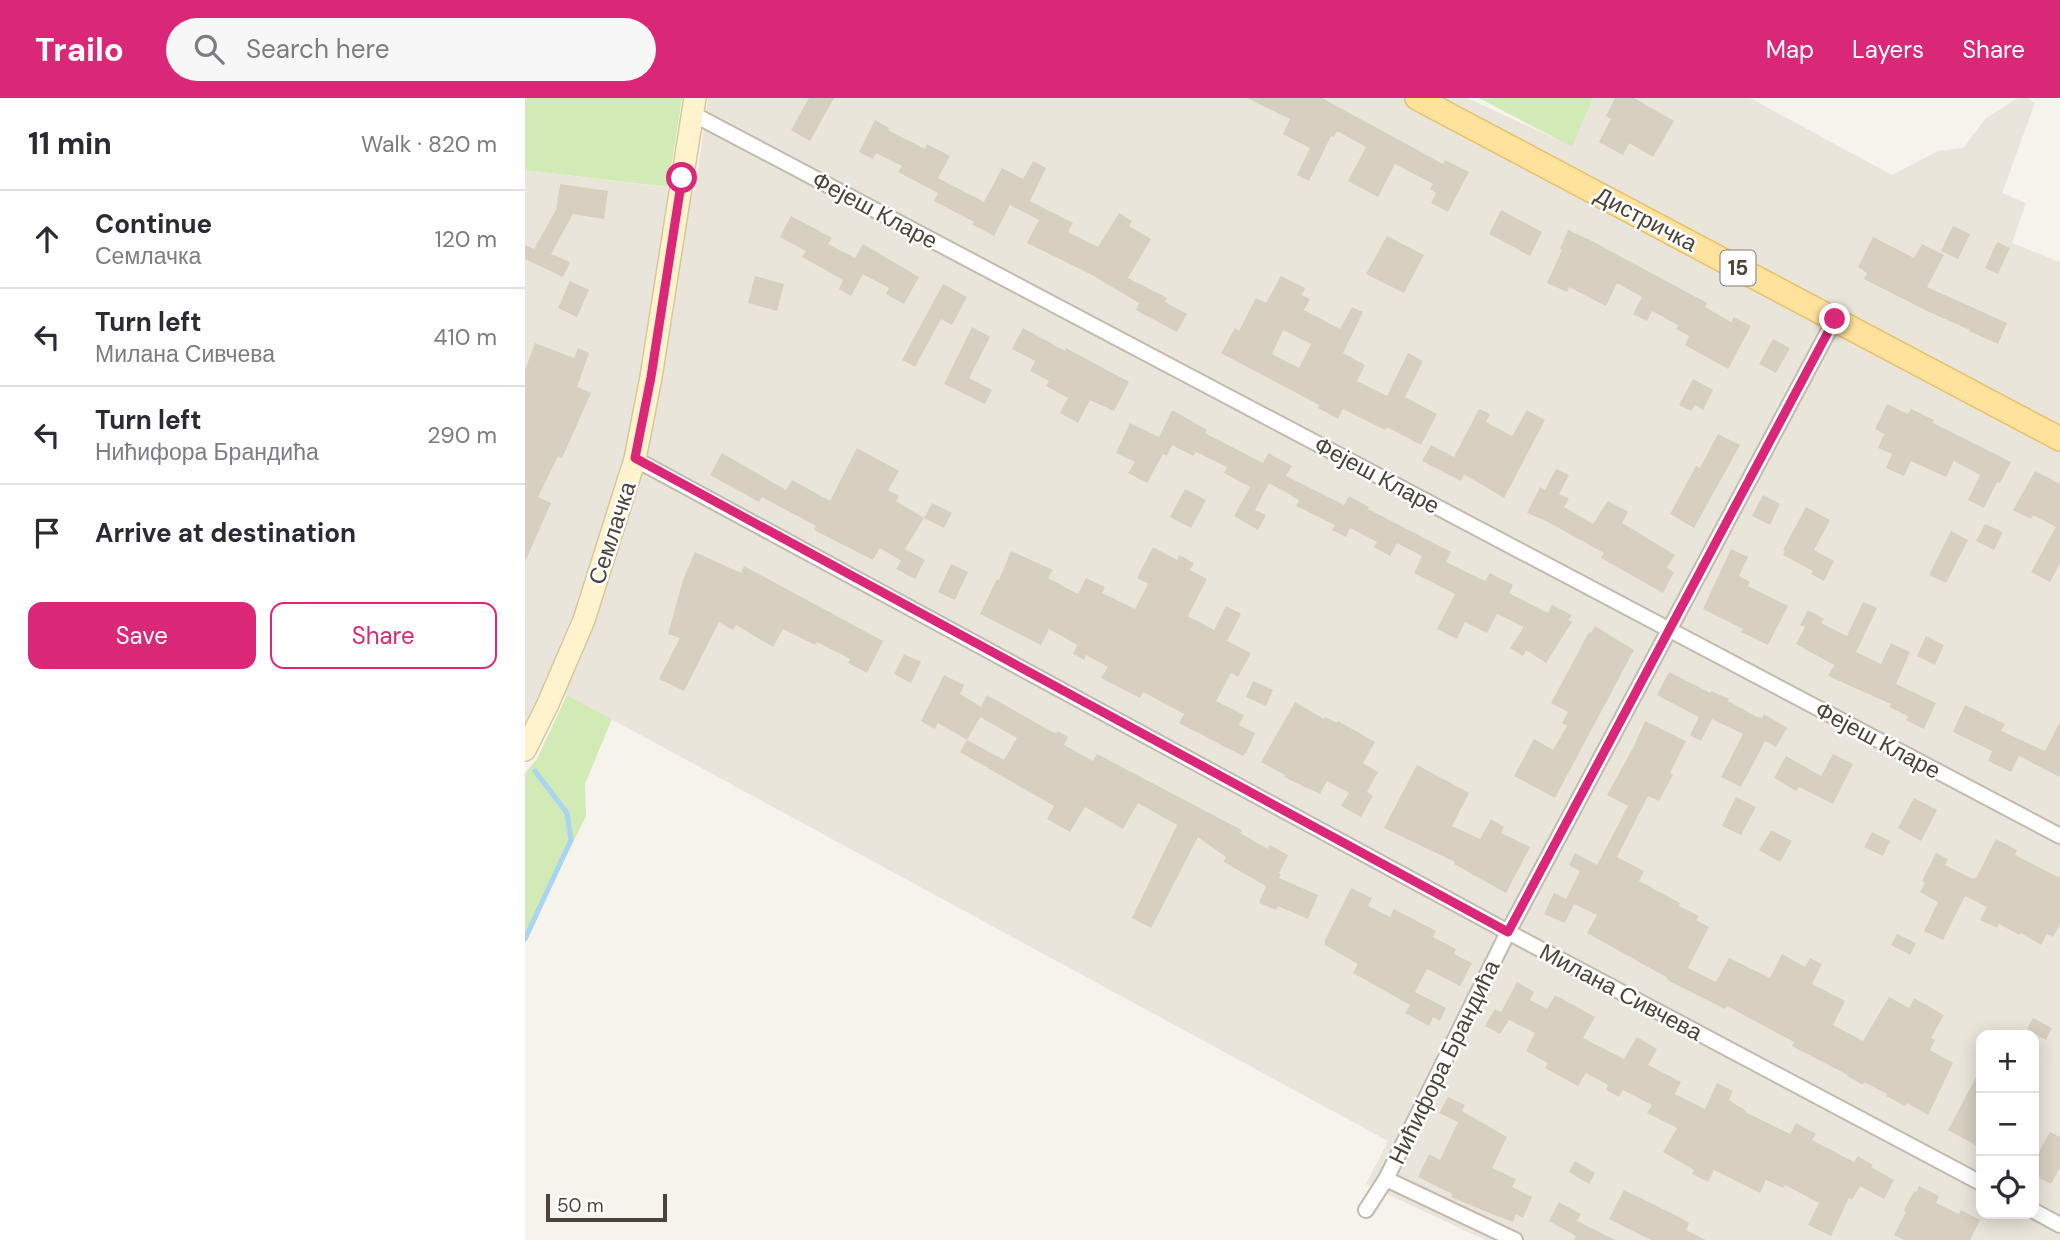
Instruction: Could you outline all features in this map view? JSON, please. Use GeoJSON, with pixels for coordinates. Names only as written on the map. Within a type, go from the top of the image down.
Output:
{"type":"FeatureCollection","features":[{"type":"Feature","properties":{"kind":"main road","name":"Дистричка"},"geometry":{"type":"LineString","coordinates":[[1417,98],[2060,439]]}},
{"type":"Feature","properties":{"kind":"main road","name":"Семлачка"},"geometry":{"type":"LineString","coordinates":[[525,750],[584,620],[635,458],[653,364],[694,106]]}},
{"type":"Feature","properties":{"kind":"street","name":"Фејеш Кларе"},"geometry":{"type":"LineString","coordinates":[[694,106],[1669,630],[2060,836]]}},
{"type":"Feature","properties":{"kind":"street","name":"Нићифора Брандића"},"geometry":{"type":"LineString","coordinates":[[1366,1210],[1386,1178],[1508,932],[1835,319]]}},
{"type":"Feature","properties":{"kind":"street","name":"Милана Сивчева"},"geometry":{"type":"LineString","coordinates":[[635,458],[1508,932],[1976,1180]]}},
{"type":"Feature","properties":{"kind":"street"},"geometry":{"type":"LineString","coordinates":[[1386,1178],[1514,1240]]}},
{"type":"Feature","properties":{"kind":"street"},"geometry":{"type":"LineString","coordinates":[[2039,1214],[2060,1225]]}},
{"type":"Feature","properties":{"kind":"shaded area"},"geometry":{"type":"Polygon","coordinates":[[[708,98],[1467,98],[1571,146],[1593,98],[1750,98],[1892,175],[1938,151],[1963,148],[1986,118],[2018,98],[2027,98],[2035,103],[2002,193],[2026,203],[2012,243],[2060,262],[2060,1240],[1485,1240],[1366,1184],[1388,1141],[567,695],[525,738],[525,170],[695,191],[708,98]]]}},
{"type":"Feature","properties":{"kind":"green space"},"geometry":{"type":"Polygon","coordinates":[[[525,98],[682,98],[668,187],[525,170],[525,98]]]}},
{"type":"Feature","properties":{"kind":"green space"},"geometry":{"type":"Polygon","coordinates":[[[1479,98],[1593,98],[1572,147],[1479,98]]]}},
{"type":"Feature","properties":{"kind":"green space"},"geometry":{"type":"Polygon","coordinates":[[[567,695],[612,719],[585,784],[586,816],[525,940],[525,773],[537,759],[567,695]]]}},
{"type":"Feature","properties":{"kind":"building"},"geometry":{"type":"Polygon","coordinates":[[[809,98],[834,98],[810,141],[791,130],[809,98]]]}},
{"type":"Feature","properties":{"kind":"building"},"geometry":{"type":"Polygon","coordinates":[[[1247,98],[1322,98],[1443,164],[1445,160],[1469,172],[1448,212],[1431,203],[1436,193],[1430,189],[1433,184],[1395,164],[1378,197],[1348,181],[1366,147],[1337,131],[1334,137],[1331,136],[1309,181],[1297,175],[1310,148],[1283,134],[1290,119],[1247,98]]]}},
{"type":"Feature","properties":{"kind":"building"},"geometry":{"type":"Polygon","coordinates":[[[1615,98],[1634,98],[1674,121],[1653,157],[1629,143],[1623,155],[1599,142],[1611,119],[1606,116],[1615,98]]]}},
{"type":"Feature","properties":{"kind":"building"},"geometry":{"type":"Polygon","coordinates":[[[875,120],[889,128],[888,130],[925,149],[927,144],[950,156],[938,178],[984,202],[1002,168],[1023,179],[1033,161],[1046,168],[1030,201],[1073,223],[1068,232],[1098,247],[1119,213],[1132,221],[1129,226],[1151,239],[1128,278],[1167,298],[1165,302],[1187,314],[1177,332],[1136,310],[1139,303],[1092,275],[1027,243],[1039,220],[1010,205],[994,236],[934,201],[938,193],[898,172],[902,166],[876,153],[873,159],[859,152],[875,120]]]}},
{"type":"Feature","properties":{"kind":"building"},"geometry":{"type":"Polygon","coordinates":[[[560,184],[608,191],[604,219],[573,214],[551,254],[570,262],[563,277],[525,259],[525,245],[534,249],[556,210],[560,184]]]}},
{"type":"Feature","properties":{"kind":"building"},"geometry":{"type":"Polygon","coordinates":[[[1501,210],[1542,232],[1530,256],[1489,234],[1501,210]]]}},
{"type":"Feature","properties":{"kind":"building"},"geometry":{"type":"Polygon","coordinates":[[[791,216],[832,238],[828,244],[855,258],[863,244],[919,277],[904,304],[886,294],[889,288],[863,274],[851,296],[839,289],[843,280],[802,257],[806,251],[780,237],[791,216]]]}},
{"type":"Feature","properties":{"kind":"building"},"geometry":{"type":"Polygon","coordinates":[[[1953,226],[1970,234],[1958,259],[1941,251],[1953,226]]]}},
{"type":"Feature","properties":{"kind":"building"},"geometry":{"type":"Polygon","coordinates":[[[1568,230],[1707,303],[1705,307],[1731,322],[1734,317],[1751,326],[1728,369],[1685,345],[1689,336],[1676,329],[1678,325],[1652,311],[1647,321],[1633,314],[1642,297],[1617,283],[1606,306],[1569,287],[1567,292],[1547,283],[1568,230]]]}},
{"type":"Feature","properties":{"kind":"building"},"geometry":{"type":"Polygon","coordinates":[[[1387,236],[1424,255],[1404,293],[1366,274],[1387,236]]]}},
{"type":"Feature","properties":{"kind":"building"},"geometry":{"type":"Polygon","coordinates":[[[1873,237],[1914,258],[1922,244],[1944,255],[1927,287],[2007,323],[1998,344],[1864,279],[1867,273],[1858,267],[1873,237]]]}},
{"type":"Feature","properties":{"kind":"building"},"geometry":{"type":"Polygon","coordinates":[[[1997,242],[2010,248],[1998,274],[1985,268],[1997,242]]]}},
{"type":"Feature","properties":{"kind":"building"},"geometry":{"type":"Polygon","coordinates":[[[755,276],[784,284],[777,311],[748,303],[755,276]]]}},
{"type":"Feature","properties":{"kind":"building"},"geometry":{"type":"Polygon","coordinates":[[[1281,276],[1305,288],[1302,295],[1310,299],[1304,310],[1340,329],[1352,307],[1363,312],[1343,353],[1365,365],[1357,381],[1387,396],[1408,353],[1423,361],[1405,397],[1437,414],[1421,445],[1343,409],[1338,419],[1318,408],[1319,405],[1221,353],[1235,328],[1239,331],[1256,298],[1266,303],[1281,276]],[[1283,330],[1272,354],[1299,368],[1311,344],[1283,330]]]}},
{"type":"Feature","properties":{"kind":"building"},"geometry":{"type":"Polygon","coordinates":[[[570,281],[589,290],[577,317],[558,308],[570,281]]]}},
{"type":"Feature","properties":{"kind":"building"},"geometry":{"type":"Polygon","coordinates":[[[943,284],[967,297],[952,325],[941,319],[915,367],[902,360],[943,284]]]}},
{"type":"Feature","properties":{"kind":"building"},"geometry":{"type":"Polygon","coordinates":[[[972,327],[990,337],[969,378],[992,390],[985,404],[944,384],[972,327]]]}},
{"type":"Feature","properties":{"kind":"building"},"geometry":{"type":"Polygon","coordinates":[[[1023,328],[1129,382],[1114,411],[1090,400],[1078,423],[1060,413],[1068,398],[1046,386],[1049,381],[1030,371],[1035,361],[1012,349],[1023,328]]]}},
{"type":"Feature","properties":{"kind":"building"},"geometry":{"type":"Polygon","coordinates":[[[1773,339],[1790,348],[1776,373],[1759,364],[1773,339]]]}},
{"type":"Feature","properties":{"kind":"building"},"geometry":{"type":"Polygon","coordinates":[[[535,343],[574,358],[578,348],[589,353],[577,387],[591,393],[562,458],[558,456],[538,497],[551,503],[525,562],[525,370],[535,343]]]}},
{"type":"Feature","properties":{"kind":"building"},"geometry":{"type":"Polygon","coordinates":[[[1693,379],[1713,390],[1703,410],[1695,405],[1691,411],[1679,405],[1693,379]]]}},
{"type":"Feature","properties":{"kind":"building"},"geometry":{"type":"Polygon","coordinates":[[[1887,404],[1908,414],[1911,409],[2011,462],[1984,508],[1968,500],[1980,475],[1954,461],[1946,477],[1911,461],[1904,476],[1886,468],[1892,454],[1878,448],[1884,434],[1875,429],[1887,404]]]}},
{"type":"Feature","properties":{"kind":"building"},"geometry":{"type":"Polygon","coordinates":[[[1479,409],[1490,414],[1486,422],[1512,436],[1527,410],[1545,420],[1504,498],[1464,474],[1461,481],[1422,461],[1431,445],[1454,457],[1479,409]]]}},
{"type":"Feature","properties":{"kind":"building"},"geometry":{"type":"Polygon","coordinates":[[[1172,410],[1207,430],[1205,433],[1263,463],[1268,453],[1292,466],[1286,476],[1344,505],[1349,496],[1369,507],[1368,509],[1451,552],[1446,562],[1485,581],[1490,573],[1513,585],[1509,593],[1548,613],[1552,605],[1572,615],[1569,620],[1572,622],[1546,663],[1526,650],[1523,656],[1510,648],[1524,627],[1497,614],[1487,633],[1465,622],[1457,639],[1437,629],[1455,594],[1414,573],[1422,556],[1397,543],[1390,556],[1374,547],[1377,542],[1350,528],[1346,537],[1332,530],[1335,525],[1296,506],[1299,500],[1269,483],[1255,510],[1266,515],[1258,530],[1234,516],[1250,487],[1224,473],[1227,467],[1196,452],[1193,456],[1172,445],[1167,456],[1163,454],[1147,483],[1128,473],[1135,462],[1116,453],[1130,423],[1159,437],[1172,410]]]}},
{"type":"Feature","properties":{"kind":"building"},"geometry":{"type":"Polygon","coordinates":[[[1718,434],[1740,445],[1694,528],[1670,514],[1696,466],[1700,468],[1718,434]]]}},
{"type":"Feature","properties":{"kind":"building"},"geometry":{"type":"Polygon","coordinates":[[[857,448],[899,471],[888,490],[899,496],[896,501],[924,518],[905,549],[925,560],[915,579],[896,569],[901,561],[880,548],[873,560],[814,530],[816,526],[762,497],[759,502],[710,475],[722,453],[786,490],[792,480],[830,501],[857,448]]]}},
{"type":"Feature","properties":{"kind":"building"},"geometry":{"type":"Polygon","coordinates":[[[1556,469],[1569,475],[1559,494],[1569,499],[1564,507],[1593,524],[1608,501],[1628,512],[1622,523],[1675,555],[1667,568],[1674,572],[1663,593],[1601,558],[1604,553],[1527,513],[1540,487],[1545,490],[1556,469]]]}},
{"type":"Feature","properties":{"kind":"building"},"geometry":{"type":"Polygon","coordinates":[[[2035,471],[2060,484],[2060,563],[2050,582],[2031,572],[2056,527],[2033,515],[2031,519],[2013,510],[2035,471]]]}},
{"type":"Feature","properties":{"kind":"building"},"geometry":{"type":"Polygon","coordinates":[[[1185,489],[1206,500],[1191,528],[1170,517],[1185,489]]]}},
{"type":"Feature","properties":{"kind":"building"},"geometry":{"type":"Polygon","coordinates":[[[1763,495],[1780,504],[1770,525],[1752,516],[1763,495]]]}},
{"type":"Feature","properties":{"kind":"building"},"geometry":{"type":"Polygon","coordinates":[[[932,503],[952,513],[944,528],[924,518],[932,503]]]}},
{"type":"Feature","properties":{"kind":"building"},"geometry":{"type":"Polygon","coordinates":[[[1806,507],[1830,520],[1814,550],[1834,561],[1824,581],[1811,574],[1813,571],[1783,555],[1783,550],[1806,507]]]}},
{"type":"Feature","properties":{"kind":"building"},"geometry":{"type":"Polygon","coordinates":[[[1985,524],[2003,532],[1994,550],[1976,541],[1985,524]]]}},
{"type":"Feature","properties":{"kind":"building"},"geometry":{"type":"Polygon","coordinates":[[[1951,531],[1968,540],[1946,583],[1929,575],[1951,531]]]}},
{"type":"Feature","properties":{"kind":"building"},"geometry":{"type":"Polygon","coordinates":[[[1153,547],[1177,560],[1179,555],[1194,563],[1190,570],[1207,579],[1188,616],[1214,630],[1226,606],[1241,614],[1227,641],[1251,653],[1238,677],[1231,673],[1216,701],[1244,715],[1239,725],[1255,733],[1243,756],[1179,723],[1184,714],[1143,692],[1140,698],[1101,678],[1108,667],[1086,655],[1084,660],[1073,654],[1077,645],[1049,629],[1041,645],[980,614],[1011,551],[1053,570],[1048,578],[1078,594],[1086,578],[1105,587],[1102,593],[1135,609],[1148,584],[1137,578],[1153,547]]]}},
{"type":"Feature","properties":{"kind":"building"},"geometry":{"type":"Polygon","coordinates":[[[1731,549],[1748,557],[1739,576],[1750,582],[1748,586],[1788,606],[1768,645],[1703,609],[1731,549]]]}},
{"type":"Feature","properties":{"kind":"building"},"geometry":{"type":"Polygon","coordinates":[[[695,552],[741,573],[744,566],[883,641],[867,673],[848,663],[850,659],[783,629],[773,647],[736,625],[733,630],[719,622],[684,691],[659,679],[680,638],[668,634],[683,580],[695,552]]]}},
{"type":"Feature","properties":{"kind":"building"},"geometry":{"type":"Polygon","coordinates":[[[951,564],[968,572],[955,600],[938,592],[951,564]]]}},
{"type":"Feature","properties":{"kind":"building"},"geometry":{"type":"Polygon","coordinates":[[[1863,602],[1877,608],[1856,652],[1881,664],[1891,643],[1910,652],[1896,684],[1936,703],[1924,729],[1906,720],[1908,716],[1889,707],[1891,704],[1828,676],[1834,665],[1796,644],[1805,627],[1800,625],[1808,610],[1824,619],[1821,623],[1847,636],[1863,602]]]}},
{"type":"Feature","properties":{"kind":"building"},"geometry":{"type":"Polygon","coordinates":[[[1595,626],[1634,650],[1555,798],[1514,776],[1534,739],[1553,750],[1567,726],[1562,723],[1568,712],[1551,703],[1589,632],[1591,633],[1595,626]]]}},
{"type":"Feature","properties":{"kind":"building"},"geometry":{"type":"Polygon","coordinates":[[[1926,636],[1944,645],[1935,665],[1917,656],[1926,636]]]}},
{"type":"Feature","properties":{"kind":"building"},"geometry":{"type":"Polygon","coordinates":[[[904,654],[921,662],[911,683],[894,674],[904,654]]]}},
{"type":"Feature","properties":{"kind":"building"},"geometry":{"type":"Polygon","coordinates":[[[1669,672],[1710,693],[1711,691],[1729,699],[1728,701],[1757,717],[1762,718],[1764,714],[1787,728],[1776,747],[1765,741],[1741,787],[1721,777],[1743,734],[1712,719],[1701,741],[1690,735],[1699,717],[1657,695],[1669,672]]]}},
{"type":"Feature","properties":{"kind":"building"},"geometry":{"type":"Polygon","coordinates":[[[944,675],[964,685],[960,694],[981,707],[987,695],[1056,734],[1058,731],[1068,737],[1064,745],[1093,761],[1097,754],[1242,830],[1240,833],[1268,849],[1270,845],[1288,855],[1279,878],[1318,895],[1308,919],[1278,906],[1276,910],[1259,903],[1266,886],[1224,862],[1226,857],[1198,837],[1151,928],[1132,918],[1177,825],[1138,803],[1123,829],[1085,807],[1070,832],[1047,819],[1054,806],[960,752],[967,740],[938,723],[935,729],[921,721],[944,675]],[[980,717],[967,740],[1004,760],[1017,738],[980,717]]]}},
{"type":"Feature","properties":{"kind":"building"},"geometry":{"type":"Polygon","coordinates":[[[1253,681],[1273,690],[1266,706],[1246,697],[1253,681]]]}},
{"type":"Feature","properties":{"kind":"building"},"geometry":{"type":"Polygon","coordinates":[[[1295,702],[1324,719],[1325,717],[1337,723],[1338,721],[1375,742],[1363,763],[1378,772],[1367,792],[1373,796],[1361,817],[1341,806],[1349,793],[1327,781],[1320,794],[1284,777],[1285,775],[1261,762],[1295,702]]]}},
{"type":"Feature","properties":{"kind":"building"},"geometry":{"type":"Polygon","coordinates":[[[1965,705],[2005,724],[2001,731],[2045,751],[2060,722],[2060,777],[2019,756],[2011,772],[1988,761],[1992,751],[1953,732],[1965,705]]]}},
{"type":"Feature","properties":{"kind":"building"},"geometry":{"type":"Polygon","coordinates":[[[1645,721],[1686,741],[1659,801],[1648,796],[1617,857],[1644,871],[1639,881],[1680,903],[1679,906],[1699,916],[1696,920],[1709,927],[1688,968],[1716,982],[1729,958],[1770,978],[1782,954],[1805,967],[1810,958],[1822,964],[1812,984],[1845,1001],[1833,1025],[1863,1041],[1889,997],[1909,1008],[1914,998],[1944,1015],[1931,1038],[1935,1040],[1930,1050],[1953,1063],[1928,1115],[1907,1103],[1905,1106],[1864,1082],[1863,1085],[1792,1046],[1794,1042],[1727,1006],[1725,1009],[1667,980],[1668,978],[1587,933],[1597,915],[1574,904],[1565,923],[1544,914],[1554,893],[1566,899],[1580,871],[1569,865],[1575,853],[1597,865],[1628,806],[1607,795],[1645,721]]]}},
{"type":"Feature","properties":{"kind":"building"},"geometry":{"type":"Polygon","coordinates":[[[1833,754],[1853,764],[1833,804],[1799,787],[1796,791],[1774,778],[1786,756],[1821,776],[1833,754]]]}},
{"type":"Feature","properties":{"kind":"building"},"geometry":{"type":"Polygon","coordinates":[[[1417,765],[1469,793],[1452,826],[1480,839],[1491,819],[1504,827],[1501,833],[1530,847],[1506,893],[1454,864],[1455,862],[1384,828],[1417,765]]]}},
{"type":"Feature","properties":{"kind":"building"},"geometry":{"type":"Polygon","coordinates":[[[1736,797],[1756,807],[1741,835],[1722,826],[1736,797]]]}},
{"type":"Feature","properties":{"kind":"building"},"geometry":{"type":"Polygon","coordinates":[[[1914,798],[1937,810],[1921,841],[1898,828],[1914,798]]]}},
{"type":"Feature","properties":{"kind":"building"},"geometry":{"type":"Polygon","coordinates":[[[1771,830],[1792,841],[1780,862],[1759,850],[1771,830]]]}},
{"type":"Feature","properties":{"kind":"building"},"geometry":{"type":"Polygon","coordinates":[[[1872,832],[1890,841],[1883,856],[1864,847],[1872,832]]]}},
{"type":"Feature","properties":{"kind":"building"},"geometry":{"type":"Polygon","coordinates":[[[1996,839],[2017,850],[2015,855],[2060,878],[2060,924],[2053,937],[2047,934],[2041,945],[1999,924],[1997,928],[1980,920],[1987,907],[1965,896],[1943,940],[1924,931],[1938,902],[1920,892],[1925,883],[1922,881],[1936,853],[1948,859],[1945,865],[1973,879],[1976,878],[1996,839]]]}},
{"type":"Feature","properties":{"kind":"building"},"geometry":{"type":"Polygon","coordinates":[[[1351,888],[1372,898],[1368,906],[1390,917],[1394,909],[1436,931],[1433,937],[1456,949],[1454,954],[1472,963],[1460,986],[1427,969],[1415,992],[1446,1008],[1440,1021],[1433,1017],[1429,1026],[1405,1013],[1410,1005],[1353,973],[1358,964],[1325,945],[1351,888]]]}},
{"type":"Feature","properties":{"kind":"building"},"geometry":{"type":"Polygon","coordinates":[[[1897,934],[1916,943],[1910,955],[1891,945],[1897,934]]]}},
{"type":"Feature","properties":{"kind":"building"},"geometry":{"type":"Polygon","coordinates":[[[1517,982],[1534,992],[1530,1000],[1547,1009],[1555,995],[1595,1017],[1583,1038],[1624,1059],[1637,1037],[1657,1049],[1648,1065],[1681,1082],[1675,1094],[1705,1109],[1717,1083],[1733,1091],[1729,1100],[1745,1112],[1790,1134],[1796,1123],[1816,1134],[1812,1140],[1854,1162],[1858,1156],[1894,1180],[1884,1199],[1860,1186],[1852,1200],[1849,1198],[1831,1236],[1808,1225],[1819,1203],[1785,1185],[1783,1188],[1766,1180],[1760,1193],[1714,1170],[1708,1182],[1692,1174],[1694,1170],[1663,1152],[1677,1128],[1647,1113],[1652,1105],[1623,1090],[1619,1097],[1606,1090],[1608,1085],[1586,1073],[1578,1086],[1545,1068],[1548,1063],[1526,1051],[1535,1033],[1509,1020],[1500,1034],[1485,1026],[1495,1009],[1501,1012],[1517,982]]]}},
{"type":"Feature","properties":{"kind":"building"},"geometry":{"type":"Polygon","coordinates":[[[2033,1018],[2052,1028],[2046,1040],[2039,1036],[2039,1030],[2027,1029],[2033,1018]]]}},
{"type":"Feature","properties":{"kind":"building"},"geometry":{"type":"Polygon","coordinates":[[[1976,1077],[1976,1145],[1948,1130],[1976,1077]]]}},
{"type":"Feature","properties":{"kind":"building"},"geometry":{"type":"Polygon","coordinates":[[[1448,1097],[1465,1105],[1462,1111],[1507,1137],[1492,1168],[1516,1179],[1512,1187],[1532,1197],[1523,1218],[1516,1214],[1513,1222],[1497,1216],[1451,1197],[1452,1194],[1418,1177],[1429,1154],[1440,1160],[1458,1122],[1439,1113],[1448,1097]]]}},
{"type":"Feature","properties":{"kind":"building"},"geometry":{"type":"Polygon","coordinates":[[[2050,1132],[2060,1137],[2060,1168],[2051,1184],[2039,1178],[2039,1152],[2050,1132]]]}},
{"type":"Feature","properties":{"kind":"building"},"geometry":{"type":"Polygon","coordinates":[[[1575,1161],[1595,1173],[1589,1184],[1569,1172],[1575,1161]]]}},
{"type":"Feature","properties":{"kind":"building"},"geometry":{"type":"Polygon","coordinates":[[[1919,1186],[1939,1196],[1936,1203],[1959,1214],[1961,1210],[1980,1220],[1970,1240],[1904,1240],[1894,1235],[1906,1212],[1904,1210],[1914,1191],[1916,1192],[1919,1186]]]}},
{"type":"Feature","properties":{"kind":"building"},"geometry":{"type":"Polygon","coordinates":[[[1624,1190],[1689,1223],[1686,1230],[1706,1240],[1651,1240],[1609,1219],[1624,1190]]]}},
{"type":"Feature","properties":{"kind":"building"},"geometry":{"type":"Polygon","coordinates":[[[1559,1202],[1581,1214],[1577,1221],[1615,1240],[1574,1240],[1576,1236],[1549,1221],[1559,1202]]]}},
{"type":"Feature","properties":{"kind":"waterway"},"geometry":{"type":"LineString","coordinates":[[525,939],[571,840],[567,813],[535,771]]}},
{"type":"Feature","properties":{"kind":"route"},"geometry":{"type":"LineString","coordinates":[[682,178],[651,377],[635,458],[1508,932],[1835,319]]}}]}
